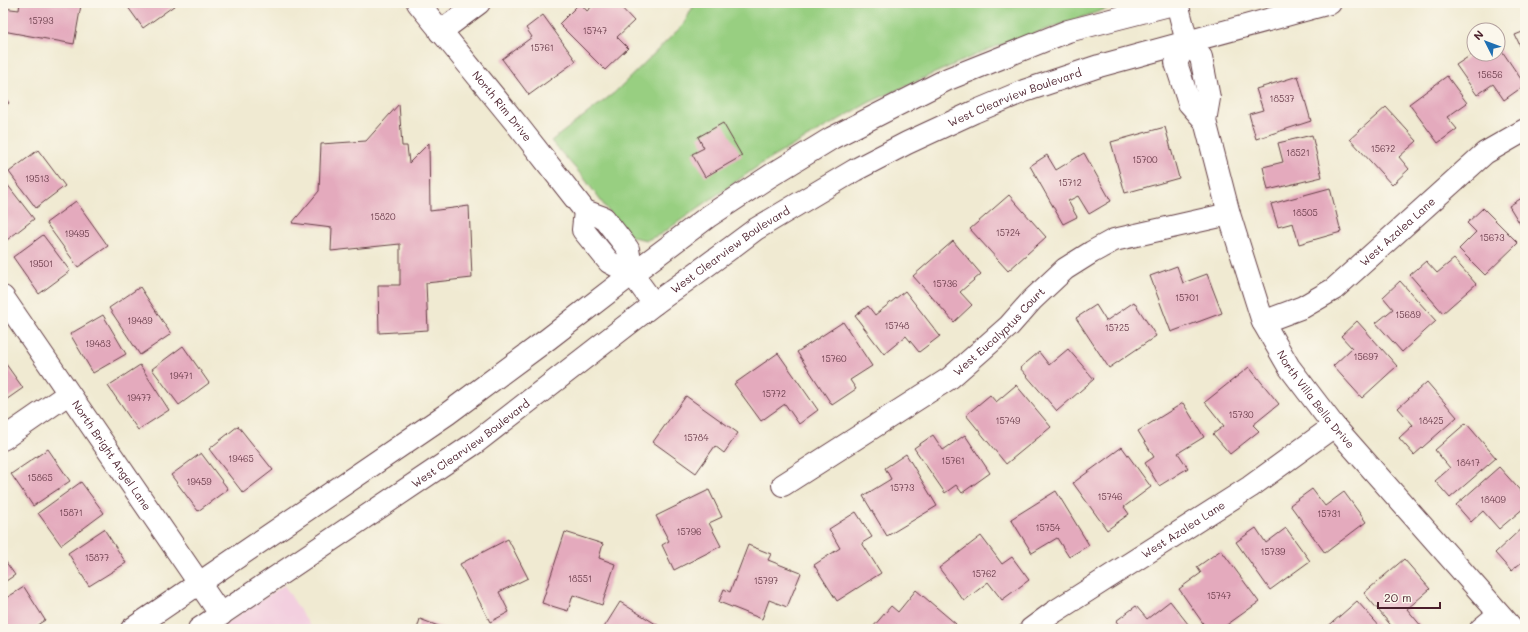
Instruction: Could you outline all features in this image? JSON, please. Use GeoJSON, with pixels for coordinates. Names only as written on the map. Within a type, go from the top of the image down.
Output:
{"type":"FeatureCollection","features":[{"type":"Feature","properties":{"kind":"street","name":"North Rim Drive"},"geometry":{"type":"LineString","coordinates":[[418,3],[585,211],[583,230],[609,262],[632,274],[654,304]]}},
{"type":"Feature","properties":{"kind":"street"},"geometry":{"type":"LineString","coordinates":[[440,32],[479,3]]}},
{"type":"Feature","properties":{"kind":"street"},"geometry":{"type":"LineString","coordinates":[[132,629],[447,414],[548,339],[687,232],[770,176],[832,138],[948,79],[1068,31],[1177,3]]}},
{"type":"Feature","properties":{"kind":"street","name":"North Villa Bella Drive"},"geometry":{"type":"LineString","coordinates":[[1177,3],[1187,42],[1201,57],[1209,98],[1206,121],[1229,214],[1263,322],[1289,367],[1334,426],[1506,622]]}},
{"type":"Feature","properties":{"kind":"street","name":"West Clearview Boulevard"},"geometry":{"type":"LineString","coordinates":[[199,629],[475,442],[654,304],[756,229],[855,170],[907,143],[1024,91],[1099,66],[1330,3]]}},
{"type":"Feature","properties":{"kind":"street","name":"West Azalea Lane"},"geometry":{"type":"LineString","coordinates":[[1263,322],[1303,307],[1334,289],[1485,153],[1525,130]]}},
{"type":"Feature","properties":{"kind":"street","name":"West Eucalyptus Court"},"geometry":{"type":"LineString","coordinates":[[783,485],[950,378],[1009,326],[1032,300],[1065,269],[1092,252],[1114,240],[1229,214]]}},
{"type":"Feature","properties":{"kind":"street","name":"North Bright Angel Lane"},"geometry":{"type":"LineString","coordinates":[[3,297],[68,394],[141,497],[220,615]]}},
{"type":"Feature","properties":{"kind":"street"},"geometry":{"type":"LineString","coordinates":[[3,439],[68,394]]}},
{"type":"Feature","properties":{"kind":"street","name":"West Azalea Lane"},"geometry":{"type":"LineString","coordinates":[[1032,629],[1054,612],[1250,487],[1334,426]]}},
{"type":"Feature","properties":{"kind":"street"},"geometry":{"type":"LineString","coordinates":[[1480,629],[1506,622]]}},
{"type":"Feature","properties":{"kind":"shaded area"},"geometry":{"type":"Polygon","coordinates":[[[284,585],[312,629],[218,629],[284,585]]]}},
{"type":"Feature","properties":{"kind":"green space"},"geometry":{"type":"Polygon","coordinates":[[[695,3],[1124,3],[989,49],[870,102],[764,162],[661,234],[647,240],[632,237],[609,212],[584,178],[551,141],[614,93],[683,25],[695,3]]]}},
{"type":"Feature","properties":{"kind":"building"},"geometry":{"type":"Polygon","coordinates":[[[20,3],[89,3],[89,6],[81,5],[74,44],[3,31],[3,8],[19,10],[20,3]]]}},
{"type":"Feature","properties":{"kind":"building"},"geometry":{"type":"Polygon","coordinates":[[[125,3],[178,3],[143,28],[125,3]]]}},
{"type":"Feature","properties":{"kind":"building"},"geometry":{"type":"Polygon","coordinates":[[[580,3],[587,11],[596,3],[617,3],[634,21],[617,37],[628,48],[605,70],[559,24],[580,3]]]}},
{"type":"Feature","properties":{"kind":"building"},"geometry":{"type":"Polygon","coordinates":[[[543,15],[576,61],[529,95],[502,59],[532,37],[526,28],[543,15]]]}},
{"type":"Feature","properties":{"kind":"building"},"geometry":{"type":"Polygon","coordinates":[[[1525,31],[1525,56],[1515,35],[1525,31]]]}},
{"type":"Feature","properties":{"kind":"building"},"geometry":{"type":"Polygon","coordinates":[[[1506,57],[1525,85],[1504,100],[1493,84],[1477,95],[1456,65],[1466,58],[1466,62],[1506,62],[1506,57]]]}},
{"type":"Feature","properties":{"kind":"building"},"geometry":{"type":"Polygon","coordinates":[[[1298,76],[1311,121],[1256,139],[1249,114],[1263,110],[1256,89],[1298,76]]]}},
{"type":"Feature","properties":{"kind":"building"},"geometry":{"type":"Polygon","coordinates":[[[1447,76],[1467,103],[1447,117],[1457,129],[1438,143],[1409,104],[1447,76]]]}},
{"type":"Feature","properties":{"kind":"building"},"geometry":{"type":"Polygon","coordinates":[[[3,95],[9,103],[3,108],[3,95]]]}},
{"type":"Feature","properties":{"kind":"building"},"geometry":{"type":"Polygon","coordinates":[[[399,104],[402,146],[407,146],[409,163],[429,143],[430,211],[469,206],[472,278],[426,283],[428,330],[379,333],[378,285],[400,285],[400,244],[331,251],[332,228],[292,223],[319,191],[321,144],[366,141],[399,104]]]}},
{"type":"Feature","properties":{"kind":"building"},"geometry":{"type":"Polygon","coordinates":[[[1386,107],[1417,141],[1399,157],[1409,169],[1392,185],[1350,139],[1386,107]]]}},
{"type":"Feature","properties":{"kind":"building"},"geometry":{"type":"Polygon","coordinates":[[[723,123],[742,156],[705,177],[692,154],[704,148],[698,137],[723,123]]]}},
{"type":"Feature","properties":{"kind":"building"},"geometry":{"type":"Polygon","coordinates":[[[1165,127],[1179,178],[1125,193],[1111,142],[1165,127]]]}},
{"type":"Feature","properties":{"kind":"building"},"geometry":{"type":"Polygon","coordinates":[[[1312,135],[1322,177],[1268,190],[1263,167],[1283,162],[1278,143],[1312,135]]]}},
{"type":"Feature","properties":{"kind":"building"},"geometry":{"type":"Polygon","coordinates":[[[38,150],[65,186],[36,208],[9,172],[38,150]]]}},
{"type":"Feature","properties":{"kind":"building"},"geometry":{"type":"Polygon","coordinates":[[[1084,153],[1111,201],[1089,214],[1078,196],[1068,201],[1077,217],[1063,224],[1030,166],[1047,155],[1056,170],[1084,153]]]}},
{"type":"Feature","properties":{"kind":"building"},"geometry":{"type":"Polygon","coordinates":[[[3,179],[34,219],[3,243],[3,179]]]}},
{"type":"Feature","properties":{"kind":"building"},"geometry":{"type":"Polygon","coordinates":[[[1330,188],[1341,232],[1299,244],[1293,223],[1278,227],[1271,204],[1330,188]]]}},
{"type":"Feature","properties":{"kind":"building"},"geometry":{"type":"Polygon","coordinates":[[[1009,195],[1046,237],[1008,271],[970,229],[1009,195]]]}},
{"type":"Feature","properties":{"kind":"building"},"geometry":{"type":"Polygon","coordinates":[[[1525,196],[1525,232],[1509,206],[1525,196]]]}},
{"type":"Feature","properties":{"kind":"building"},"geometry":{"type":"Polygon","coordinates":[[[76,201],[108,246],[78,267],[46,223],[76,201]]]}},
{"type":"Feature","properties":{"kind":"building"},"geometry":{"type":"Polygon","coordinates":[[[1483,208],[1518,243],[1485,275],[1459,249],[1476,232],[1467,223],[1483,208]]]}},
{"type":"Feature","properties":{"kind":"building"},"geometry":{"type":"Polygon","coordinates":[[[43,235],[70,271],[39,294],[13,257],[43,235]]]}},
{"type":"Feature","properties":{"kind":"building"},"geometry":{"type":"Polygon","coordinates":[[[953,241],[981,274],[960,292],[972,305],[954,322],[913,276],[953,241]]]}},
{"type":"Feature","properties":{"kind":"building"},"geometry":{"type":"Polygon","coordinates":[[[1454,259],[1476,284],[1443,313],[1410,275],[1426,261],[1437,273],[1454,259]]]}},
{"type":"Feature","properties":{"kind":"building"},"geometry":{"type":"Polygon","coordinates":[[[1177,266],[1183,283],[1207,274],[1222,313],[1171,332],[1150,276],[1177,266]]]}},
{"type":"Feature","properties":{"kind":"building"},"geometry":{"type":"Polygon","coordinates":[[[1400,281],[1436,321],[1402,352],[1376,323],[1393,309],[1383,297],[1400,281]]]}},
{"type":"Feature","properties":{"kind":"building"},"geometry":{"type":"Polygon","coordinates":[[[140,287],[171,334],[140,355],[109,308],[140,287]]]}},
{"type":"Feature","properties":{"kind":"building"},"geometry":{"type":"Polygon","coordinates":[[[905,291],[940,336],[919,352],[906,336],[884,354],[855,316],[868,306],[875,315],[905,291]]]}},
{"type":"Feature","properties":{"kind":"building"},"geometry":{"type":"Polygon","coordinates":[[[1134,302],[1156,336],[1109,368],[1076,318],[1096,305],[1106,321],[1134,302]]]}},
{"type":"Feature","properties":{"kind":"building"},"geometry":{"type":"Polygon","coordinates":[[[103,315],[126,354],[93,373],[70,334],[103,315]]]}},
{"type":"Feature","properties":{"kind":"building"},"geometry":{"type":"Polygon","coordinates":[[[1357,321],[1397,366],[1362,398],[1333,366],[1352,348],[1341,336],[1357,321]]]}},
{"type":"Feature","properties":{"kind":"building"},"geometry":{"type":"Polygon","coordinates":[[[843,322],[872,366],[850,380],[856,389],[832,405],[797,352],[843,322]]]}},
{"type":"Feature","properties":{"kind":"building"},"geometry":{"type":"Polygon","coordinates":[[[183,346],[209,383],[179,405],[152,369],[183,346]]]}},
{"type":"Feature","properties":{"kind":"building"},"geometry":{"type":"Polygon","coordinates":[[[1068,349],[1094,379],[1057,411],[1020,368],[1039,352],[1049,365],[1068,349]]]}},
{"type":"Feature","properties":{"kind":"building"},"geometry":{"type":"Polygon","coordinates":[[[778,353],[818,410],[799,424],[785,404],[761,421],[734,384],[778,353]]]}},
{"type":"Feature","properties":{"kind":"building"},"geometry":{"type":"Polygon","coordinates":[[[3,360],[23,388],[3,402],[3,360]]]}},
{"type":"Feature","properties":{"kind":"building"},"geometry":{"type":"Polygon","coordinates":[[[140,365],[169,410],[138,430],[108,386],[140,365]]]}},
{"type":"Feature","properties":{"kind":"building"},"geometry":{"type":"Polygon","coordinates":[[[1249,367],[1279,404],[1253,425],[1259,431],[1230,454],[1213,434],[1224,426],[1205,402],[1249,367]]]}},
{"type":"Feature","properties":{"kind":"building"},"geometry":{"type":"Polygon","coordinates":[[[1427,382],[1457,417],[1414,455],[1399,438],[1413,425],[1398,408],[1427,382]]]}},
{"type":"Feature","properties":{"kind":"building"},"geometry":{"type":"Polygon","coordinates":[[[1016,385],[1051,427],[1006,464],[966,415],[990,395],[996,402],[1016,385]]]}},
{"type":"Feature","properties":{"kind":"building"},"geometry":{"type":"Polygon","coordinates":[[[686,396],[738,433],[724,453],[715,446],[696,473],[653,442],[686,396]]]}},
{"type":"Feature","properties":{"kind":"building"},"geometry":{"type":"Polygon","coordinates":[[[1183,403],[1204,437],[1178,453],[1188,468],[1159,486],[1145,463],[1154,457],[1138,431],[1183,403]]]}},
{"type":"Feature","properties":{"kind":"building"},"geometry":{"type":"Polygon","coordinates":[[[1466,423],[1496,458],[1450,498],[1435,481],[1450,468],[1435,450],[1466,423]]]}},
{"type":"Feature","properties":{"kind":"building"},"geometry":{"type":"Polygon","coordinates":[[[238,426],[273,470],[243,493],[209,449],[238,426]]]}},
{"type":"Feature","properties":{"kind":"building"},"geometry":{"type":"Polygon","coordinates":[[[933,435],[943,450],[965,435],[990,473],[962,493],[956,485],[945,493],[914,448],[933,435]]]}},
{"type":"Feature","properties":{"kind":"building"},"geometry":{"type":"Polygon","coordinates":[[[1122,447],[1151,487],[1124,507],[1129,514],[1107,530],[1073,483],[1122,447]]]}},
{"type":"Feature","properties":{"kind":"building"},"geometry":{"type":"Polygon","coordinates":[[[48,449],[70,481],[33,506],[11,474],[48,449]]]}},
{"type":"Feature","properties":{"kind":"building"},"geometry":{"type":"Polygon","coordinates":[[[201,453],[228,489],[198,511],[171,475],[201,453]]]}},
{"type":"Feature","properties":{"kind":"building"},"geometry":{"type":"Polygon","coordinates":[[[906,454],[937,506],[887,536],[863,496],[891,479],[885,468],[906,454]]]}},
{"type":"Feature","properties":{"kind":"building"},"geometry":{"type":"Polygon","coordinates":[[[1499,467],[1525,496],[1525,507],[1499,529],[1483,511],[1471,522],[1456,505],[1499,467]]]}},
{"type":"Feature","properties":{"kind":"building"},"geometry":{"type":"Polygon","coordinates":[[[81,482],[104,513],[61,545],[38,513],[81,482]]]}},
{"type":"Feature","properties":{"kind":"building"},"geometry":{"type":"Polygon","coordinates":[[[1312,489],[1325,506],[1344,492],[1366,522],[1325,553],[1290,505],[1312,489]]]}},
{"type":"Feature","properties":{"kind":"building"},"geometry":{"type":"Polygon","coordinates":[[[709,490],[722,517],[709,523],[721,546],[674,570],[662,545],[669,541],[656,516],[709,490]]]}},
{"type":"Feature","properties":{"kind":"building"},"geometry":{"type":"Polygon","coordinates":[[[1056,491],[1089,545],[1069,557],[1057,538],[1032,553],[1011,519],[1056,491]]]}},
{"type":"Feature","properties":{"kind":"building"},"geometry":{"type":"Polygon","coordinates":[[[856,512],[872,537],[862,543],[881,573],[837,601],[814,565],[840,548],[829,529],[856,512]]]}},
{"type":"Feature","properties":{"kind":"building"},"geometry":{"type":"Polygon","coordinates":[[[1525,525],[1525,565],[1522,562],[1511,571],[1495,553],[1525,525]]]}},
{"type":"Feature","properties":{"kind":"building"},"geometry":{"type":"Polygon","coordinates":[[[1256,528],[1266,543],[1286,528],[1310,561],[1270,590],[1236,542],[1256,528]]]}},
{"type":"Feature","properties":{"kind":"building"},"geometry":{"type":"Polygon","coordinates":[[[104,529],[126,563],[89,586],[68,553],[104,529]]]}},
{"type":"Feature","properties":{"kind":"building"},"geometry":{"type":"Polygon","coordinates":[[[565,532],[603,544],[599,558],[615,564],[602,605],[573,595],[568,611],[542,603],[565,532]]]}},
{"type":"Feature","properties":{"kind":"building"},"geometry":{"type":"Polygon","coordinates":[[[981,536],[1002,564],[1012,557],[1029,580],[1002,600],[988,582],[964,601],[939,568],[981,536]]]}},
{"type":"Feature","properties":{"kind":"building"},"geometry":{"type":"Polygon","coordinates":[[[508,539],[528,578],[499,592],[509,612],[490,622],[460,564],[508,539]]]}},
{"type":"Feature","properties":{"kind":"building"},"geometry":{"type":"Polygon","coordinates":[[[748,545],[771,554],[768,560],[801,573],[787,607],[769,600],[762,619],[719,602],[724,589],[730,592],[748,545]]]}},
{"type":"Feature","properties":{"kind":"building"},"geometry":{"type":"Polygon","coordinates":[[[1221,550],[1259,602],[1221,629],[1207,629],[1179,589],[1201,573],[1197,567],[1221,550]]]}},
{"type":"Feature","properties":{"kind":"building"},"geometry":{"type":"Polygon","coordinates":[[[3,558],[15,575],[3,583],[3,558]]]}},
{"type":"Feature","properties":{"kind":"building"},"geometry":{"type":"Polygon","coordinates":[[[1404,559],[1430,589],[1407,609],[1422,627],[1420,629],[1394,629],[1364,593],[1404,559]]]}},
{"type":"Feature","properties":{"kind":"building"},"geometry":{"type":"Polygon","coordinates":[[[24,587],[45,620],[31,629],[3,629],[3,600],[24,587]]]}},
{"type":"Feature","properties":{"kind":"building"},"geometry":{"type":"Polygon","coordinates":[[[916,590],[956,624],[952,629],[875,629],[873,627],[891,606],[898,612],[916,590]]]}},
{"type":"Feature","properties":{"kind":"building"},"geometry":{"type":"Polygon","coordinates":[[[1170,601],[1192,629],[1122,629],[1116,621],[1136,606],[1147,619],[1170,601]]]}},
{"type":"Feature","properties":{"kind":"building"},"geometry":{"type":"Polygon","coordinates":[[[1357,601],[1382,629],[1325,629],[1357,601]]]}},
{"type":"Feature","properties":{"kind":"building"},"geometry":{"type":"Polygon","coordinates":[[[620,602],[664,629],[603,629],[620,602]]]}},
{"type":"Feature","properties":{"kind":"building"},"geometry":{"type":"Polygon","coordinates":[[[420,619],[446,629],[417,629],[420,619]]]}}]}
